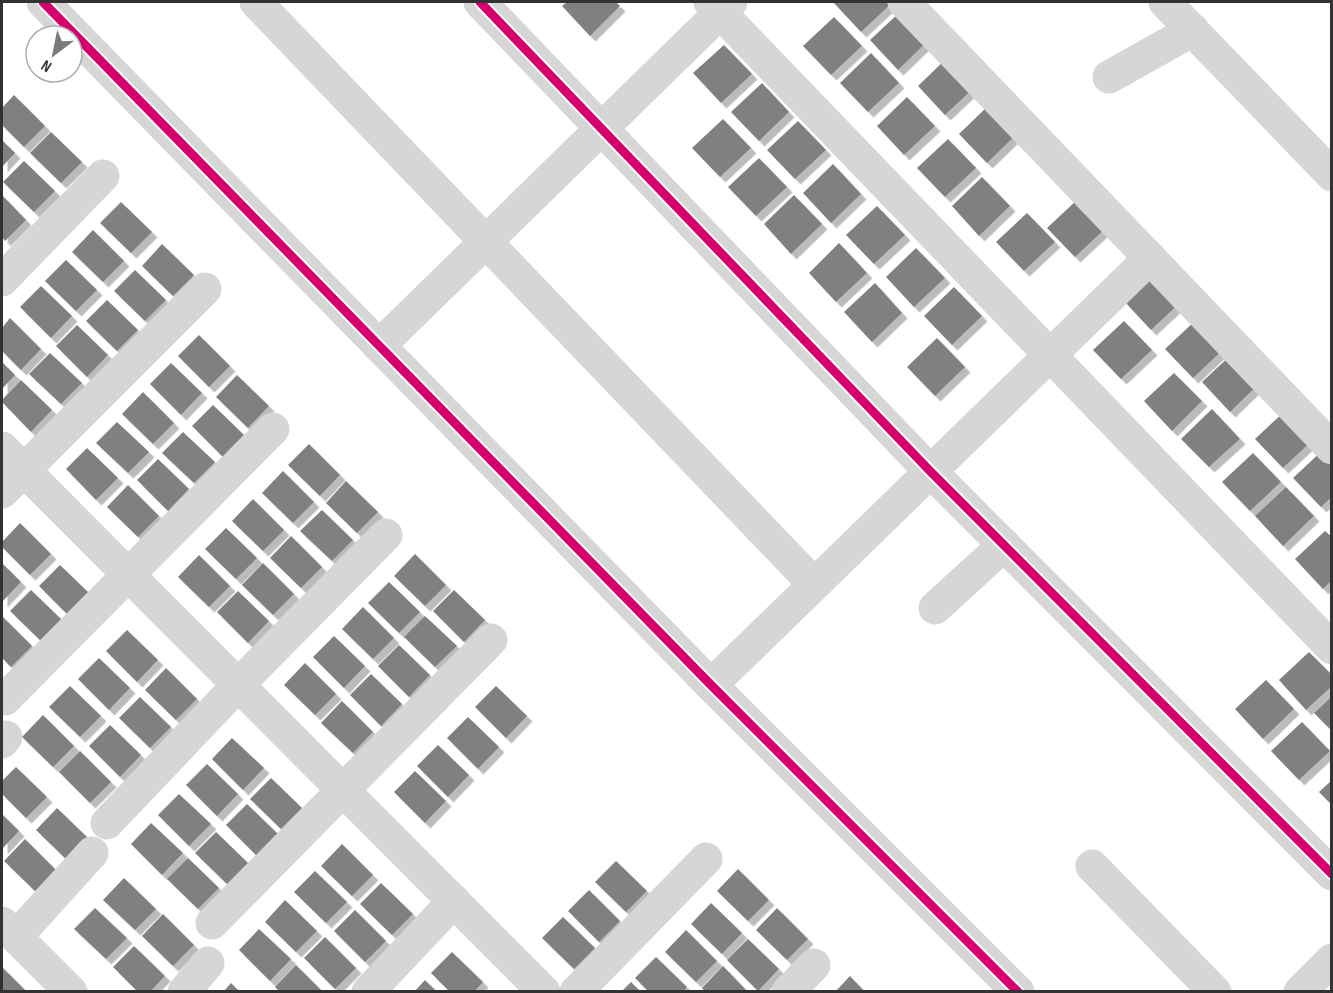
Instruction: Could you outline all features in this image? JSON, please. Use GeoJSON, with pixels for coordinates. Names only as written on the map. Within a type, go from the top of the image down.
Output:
{"type":"FeatureCollection","features":[{"type":"Feature","properties":{"kind":"street"},"geometry":{"type":"LineString","coordinates":[[43,2],[711,685],[1018,992]]}},
{"type":"Feature","properties":{"kind":"street"},"geometry":{"type":"LineString","coordinates":[[256,2],[814,584]]}},
{"type":"Feature","properties":{"kind":"street"},"geometry":{"type":"LineString","coordinates":[[480,2],[930,471],[1332,874]]}},
{"type":"Feature","properties":{"kind":"street"},"geometry":{"type":"LineString","coordinates":[[904,2],[1332,448]]}},
{"type":"Feature","properties":{"kind":"street"},"geometry":{"type":"LineString","coordinates":[[1165,2],[1332,175]]}},
{"type":"Feature","properties":{"kind":"street"},"geometry":{"type":"LineString","coordinates":[[379,346],[602,128],[720,5],[1050,355],[1332,648]]}},
{"type":"Feature","properties":{"kind":"street"},"geometry":{"type":"LineString","coordinates":[[1109,76],[1193,30]]}},
{"type":"Feature","properties":{"kind":"street"},"geometry":{"type":"LineString","coordinates":[[2,280],[103,176]]}},
{"type":"Feature","properties":{"kind":"street"},"geometry":{"type":"LineString","coordinates":[[711,685],[1150,258]]}},
{"type":"Feature","properties":{"kind":"street"},"geometry":{"type":"LineString","coordinates":[[205,289],[9,470],[128,575],[544,992]]}},
{"type":"Feature","properties":{"kind":"street"},"geometry":{"type":"LineString","coordinates":[[5,699],[273,429]]}},
{"type":"Feature","properties":{"kind":"street"},"geometry":{"type":"LineString","coordinates":[[106,823],[386,535]]}},
{"type":"Feature","properties":{"kind":"street"},"geometry":{"type":"LineString","coordinates":[[935,608],[1004,545]]}},
{"type":"Feature","properties":{"kind":"street"},"geometry":{"type":"LineString","coordinates":[[212,923],[491,640]]}},
{"type":"Feature","properties":{"kind":"street"},"geometry":{"type":"LineString","coordinates":[[71,992],[9,929],[92,853]]}},
{"type":"Feature","properties":{"kind":"street"},"geometry":{"type":"LineString","coordinates":[[576,992],[706,859]]}},
{"type":"Feature","properties":{"kind":"street"},"geometry":{"type":"LineString","coordinates":[[1092,866],[1215,992]]}},
{"type":"Feature","properties":{"kind":"street"},"geometry":{"type":"LineString","coordinates":[[368,992],[454,901]]}},
{"type":"Feature","properties":{"kind":"street"},"geometry":{"type":"LineString","coordinates":[[1300,992],[1332,960]]}},
{"type":"Feature","properties":{"kind":"street"},"geometry":{"type":"LineString","coordinates":[[184,992],[208,963]]}},
{"type":"Feature","properties":{"kind":"street"},"geometry":{"type":"LineString","coordinates":[[788,992],[814,965]]}},
{"type":"Feature","properties":{"kind":"building"},"geometry":{"type":"Polygon","coordinates":[[[567,2],[616,2],[620,6],[590,36],[562,6],[567,2]]]}},
{"type":"Feature","properties":{"kind":"building"},"geometry":{"type":"Polygon","coordinates":[[[833,2],[893,2],[861,32],[833,2]]]}},
{"type":"Feature","properties":{"kind":"building"},"geometry":{"type":"Polygon","coordinates":[[[901,11],[928,41],[898,70],[870,40],[901,11]]]}},
{"type":"Feature","properties":{"kind":"building"},"geometry":{"type":"Polygon","coordinates":[[[834,17],[862,46],[831,75],[803,46],[834,17]]]}},
{"type":"Feature","properties":{"kind":"building"},"geometry":{"type":"Polygon","coordinates":[[[724,45],[752,74],[721,103],[693,73],[724,45]]]}},
{"type":"Feature","properties":{"kind":"building"},"geometry":{"type":"Polygon","coordinates":[[[871,53],[899,83],[868,112],[840,83],[871,53]]]}},
{"type":"Feature","properties":{"kind":"building"},"geometry":{"type":"Polygon","coordinates":[[[948,57],[976,86],[945,115],[918,86],[948,57]]]}},
{"type":"Feature","properties":{"kind":"building"},"geometry":{"type":"Polygon","coordinates":[[[762,83],[789,112],[759,141],[731,112],[762,83]]]}},
{"type":"Feature","properties":{"kind":"building"},"geometry":{"type":"Polygon","coordinates":[[[14,95],[45,126],[24,147],[2,125],[2,108],[14,95]]]}},
{"type":"Feature","properties":{"kind":"building"},"geometry":{"type":"Polygon","coordinates":[[[907,97],[935,126],[904,155],[877,126],[907,97]]]}},
{"type":"Feature","properties":{"kind":"building"},"geometry":{"type":"Polygon","coordinates":[[[989,105],[1017,134],[987,163],[959,134],[989,105]]]}},
{"type":"Feature","properties":{"kind":"building"},"geometry":{"type":"Polygon","coordinates":[[[723,119],[751,148],[720,177],[692,148],[723,119]]]}},
{"type":"Feature","properties":{"kind":"building"},"geometry":{"type":"Polygon","coordinates":[[[798,121],[826,150],[795,179],[767,150],[798,121]]]}},
{"type":"Feature","properties":{"kind":"building"},"geometry":{"type":"Polygon","coordinates":[[[51,132],[82,162],[61,183],[30,153],[51,132]]]}},
{"type":"Feature","properties":{"kind":"building"},"geometry":{"type":"Polygon","coordinates":[[[948,139],[976,168],[945,197],[917,168],[948,139]]]}},
{"type":"Feature","properties":{"kind":"building"},"geometry":{"type":"Polygon","coordinates":[[[2,140],[15,153],[2,167],[2,140]]]}},
{"type":"Feature","properties":{"kind":"building"},"geometry":{"type":"Polygon","coordinates":[[[759,158],[787,187],[756,216],[728,187],[759,158]]]}},
{"type":"Feature","properties":{"kind":"building"},"geometry":{"type":"Polygon","coordinates":[[[24,161],[55,191],[34,212],[3,182],[24,161]]]}},
{"type":"Feature","properties":{"kind":"building"},"geometry":{"type":"Polygon","coordinates":[[[833,164],[861,194],[831,223],[803,193],[833,164]]]}},
{"type":"Feature","properties":{"kind":"building"},"geometry":{"type":"Polygon","coordinates":[[[982,177],[1010,206],[979,236],[952,206],[982,177]]]}},
{"type":"Feature","properties":{"kind":"building"},"geometry":{"type":"Polygon","coordinates":[[[2,195],[26,220],[5,241],[2,237],[2,195]]]}},
{"type":"Feature","properties":{"kind":"building"},"geometry":{"type":"Polygon","coordinates":[[[794,195],[822,224],[791,254],[764,224],[794,195]]]}},
{"type":"Feature","properties":{"kind":"building"},"geometry":{"type":"Polygon","coordinates":[[[1078,199],[1106,228],[1075,257],[1047,228],[1078,199]]]}},
{"type":"Feature","properties":{"kind":"building"},"geometry":{"type":"Polygon","coordinates":[[[121,202],[152,232],[131,253],[100,223],[121,202]]]}},
{"type":"Feature","properties":{"kind":"building"},"geometry":{"type":"Polygon","coordinates":[[[877,206],[905,235],[874,264],[846,235],[877,206]]]}},
{"type":"Feature","properties":{"kind":"building"},"geometry":{"type":"Polygon","coordinates":[[[1027,213],[1055,242],[1024,271],[996,242],[1027,213]]]}},
{"type":"Feature","properties":{"kind":"building"},"geometry":{"type":"Polygon","coordinates":[[[93,230],[124,261],[103,282],[72,252],[93,230]]]}},
{"type":"Feature","properties":{"kind":"building"},"geometry":{"type":"Polygon","coordinates":[[[839,243],[867,273],[836,302],[809,273],[839,243]]]}},
{"type":"Feature","properties":{"kind":"building"},"geometry":{"type":"Polygon","coordinates":[[[162,244],[194,275],[173,296],[142,266],[162,244]]]}},
{"type":"Feature","properties":{"kind":"building"},"geometry":{"type":"Polygon","coordinates":[[[916,248],[945,278],[914,307],[886,277],[916,248]]]}},
{"type":"Feature","properties":{"kind":"building"},"geometry":{"type":"Polygon","coordinates":[[[66,260],[97,290],[76,311],[45,281],[66,260]]]}},
{"type":"Feature","properties":{"kind":"building"},"geometry":{"type":"Polygon","coordinates":[[[135,270],[166,300],[145,321],[114,291],[135,270]]]}},
{"type":"Feature","properties":{"kind":"building"},"geometry":{"type":"Polygon","coordinates":[[[1154,272],[1182,301],[1151,330],[1124,301],[1154,272]]]}},
{"type":"Feature","properties":{"kind":"building"},"geometry":{"type":"Polygon","coordinates":[[[875,283],[902,313],[872,342],[844,312],[875,283]]]}},
{"type":"Feature","properties":{"kind":"building"},"geometry":{"type":"Polygon","coordinates":[[[41,286],[72,316],[51,338],[20,307],[41,286]]]}},
{"type":"Feature","properties":{"kind":"building"},"geometry":{"type":"Polygon","coordinates":[[[954,287],[982,316],[952,345],[924,316],[954,287]]]}},
{"type":"Feature","properties":{"kind":"building"},"geometry":{"type":"Polygon","coordinates":[[[107,300],[138,330],[117,351],[86,321],[107,300]]]}},
{"type":"Feature","properties":{"kind":"building"},"geometry":{"type":"Polygon","coordinates":[[[10,318],[41,349],[21,370],[2,351],[2,328],[10,318]]]}},
{"type":"Feature","properties":{"kind":"building"},"geometry":{"type":"Polygon","coordinates":[[[1196,320],[1224,349],[1193,378],[1165,349],[1196,320]]]}},
{"type":"Feature","properties":{"kind":"building"},"geometry":{"type":"Polygon","coordinates":[[[1124,321],[1152,350],[1121,379],[1093,350],[1124,321]]]}},
{"type":"Feature","properties":{"kind":"building"},"geometry":{"type":"Polygon","coordinates":[[[77,325],[108,355],[87,377],[56,346],[77,325]]]}},
{"type":"Feature","properties":{"kind":"building"},"geometry":{"type":"Polygon","coordinates":[[[199,335],[230,366],[209,387],[178,356],[199,335]]]}},
{"type":"Feature","properties":{"kind":"building"},"geometry":{"type":"Polygon","coordinates":[[[937,338],[965,367],[935,396],[907,367],[937,338]]]}},
{"type":"Feature","properties":{"kind":"building"},"geometry":{"type":"Polygon","coordinates":[[[50,353],[82,383],[61,404],[29,374],[50,353]]]}},
{"type":"Feature","properties":{"kind":"building"},"geometry":{"type":"Polygon","coordinates":[[[1233,353],[1261,382],[1230,412],[1202,382],[1233,353]]]}},
{"type":"Feature","properties":{"kind":"building"},"geometry":{"type":"Polygon","coordinates":[[[2,362],[15,375],[2,389],[2,362]]]}},
{"type":"Feature","properties":{"kind":"building"},"geometry":{"type":"Polygon","coordinates":[[[171,363],[202,393],[181,415],[150,384],[171,363]]]}},
{"type":"Feature","properties":{"kind":"building"},"geometry":{"type":"Polygon","coordinates":[[[1174,373],[1202,401],[1172,431],[1144,401],[1174,373]]]}},
{"type":"Feature","properties":{"kind":"building"},"geometry":{"type":"Polygon","coordinates":[[[237,375],[269,406],[248,428],[216,397],[237,375]]]}},
{"type":"Feature","properties":{"kind":"building"},"geometry":{"type":"Polygon","coordinates":[[[21,380],[52,410],[31,432],[2,402],[21,380]]]}},
{"type":"Feature","properties":{"kind":"building"},"geometry":{"type":"Polygon","coordinates":[[[143,392],[174,423],[153,444],[122,414],[143,392]]]}},
{"type":"Feature","properties":{"kind":"building"},"geometry":{"type":"Polygon","coordinates":[[[213,405],[244,435],[223,457],[192,426],[213,405]]]}},
{"type":"Feature","properties":{"kind":"building"},"geometry":{"type":"Polygon","coordinates":[[[1212,409],[1240,439],[1209,467],[1181,439],[1212,409]]]}},
{"type":"Feature","properties":{"kind":"building"},"geometry":{"type":"Polygon","coordinates":[[[1286,410],[1314,439],[1283,468],[1255,439],[1286,410]]]}},
{"type":"Feature","properties":{"kind":"building"},"geometry":{"type":"Polygon","coordinates":[[[117,422],[149,452],[128,473],[96,443],[117,422]]]}},
{"type":"Feature","properties":{"kind":"building"},"geometry":{"type":"Polygon","coordinates":[[[183,432],[215,462],[194,483],[162,453],[183,432]]]}},
{"type":"Feature","properties":{"kind":"building"},"geometry":{"type":"Polygon","coordinates":[[[309,444],[340,475],[320,496],[288,465],[309,444]]]}},
{"type":"Feature","properties":{"kind":"building"},"geometry":{"type":"Polygon","coordinates":[[[87,448],[118,478],[96,500],[66,469],[87,448]]]}},
{"type":"Feature","properties":{"kind":"building"},"geometry":{"type":"Polygon","coordinates":[[[1324,449],[1332,458],[1332,497],[1321,507],[1293,478],[1324,449]]]}},
{"type":"Feature","properties":{"kind":"building"},"geometry":{"type":"Polygon","coordinates":[[[1253,453],[1281,482],[1250,511],[1222,482],[1253,453]]]}},
{"type":"Feature","properties":{"kind":"building"},"geometry":{"type":"Polygon","coordinates":[[[158,459],[189,489],[168,511],[137,480],[158,459]]]}},
{"type":"Feature","properties":{"kind":"building"},"geometry":{"type":"Polygon","coordinates":[[[283,471],[314,502],[293,523],[262,493],[283,471]]]}},
{"type":"Feature","properties":{"kind":"building"},"geometry":{"type":"Polygon","coordinates":[[[346,481],[378,512],[357,533],[326,503],[346,481]]]}},
{"type":"Feature","properties":{"kind":"building"},"geometry":{"type":"Polygon","coordinates":[[[128,485],[159,516],[138,537],[107,507],[128,485]]]}},
{"type":"Feature","properties":{"kind":"building"},"geometry":{"type":"Polygon","coordinates":[[[1286,487],[1314,516],[1283,546],[1255,516],[1286,487]]]}},
{"type":"Feature","properties":{"kind":"building"},"geometry":{"type":"Polygon","coordinates":[[[253,499],[284,530],[263,551],[232,521],[253,499]]]}},
{"type":"Feature","properties":{"kind":"building"},"geometry":{"type":"Polygon","coordinates":[[[322,510],[353,540],[332,561],[300,531],[322,510]]]}},
{"type":"Feature","properties":{"kind":"building"},"geometry":{"type":"Polygon","coordinates":[[[20,523],[51,554],[30,575],[2,547],[2,542],[20,523]]]}},
{"type":"Feature","properties":{"kind":"building"},"geometry":{"type":"Polygon","coordinates":[[[226,528],[257,558],[236,579],[205,549],[226,528]]]}},
{"type":"Feature","properties":{"kind":"building"},"geometry":{"type":"Polygon","coordinates":[[[1325,531],[1332,537],[1332,580],[1323,589],[1295,559],[1325,531]]]}},
{"type":"Feature","properties":{"kind":"building"},"geometry":{"type":"Polygon","coordinates":[[[291,536],[322,567],[301,588],[270,558],[291,536]]]}},
{"type":"Feature","properties":{"kind":"building"},"geometry":{"type":"Polygon","coordinates":[[[415,554],[446,585],[425,606],[394,576],[415,554]]]}},
{"type":"Feature","properties":{"kind":"building"},"geometry":{"type":"Polygon","coordinates":[[[199,555],[230,586],[209,607],[178,577],[199,555]]]}},
{"type":"Feature","properties":{"kind":"building"},"geometry":{"type":"Polygon","coordinates":[[[2,563],[21,582],[2,602],[2,563]]]}},
{"type":"Feature","properties":{"kind":"building"},"geometry":{"type":"Polygon","coordinates":[[[263,563],[294,594],[273,615],[242,585],[263,563]]]}},
{"type":"Feature","properties":{"kind":"building"},"geometry":{"type":"Polygon","coordinates":[[[60,565],[91,595],[70,617],[39,586],[60,565]]]}},
{"type":"Feature","properties":{"kind":"building"},"geometry":{"type":"Polygon","coordinates":[[[389,582],[420,612],[399,633],[368,603],[389,582]]]}},
{"type":"Feature","properties":{"kind":"building"},"geometry":{"type":"Polygon","coordinates":[[[31,590],[62,620],[41,641],[10,611],[31,590]]]}},
{"type":"Feature","properties":{"kind":"building"},"geometry":{"type":"Polygon","coordinates":[[[454,590],[485,620],[464,642],[433,611],[454,590]]]}},
{"type":"Feature","properties":{"kind":"building"},"geometry":{"type":"Polygon","coordinates":[[[238,591],[269,621],[248,643],[217,612],[238,591]]]}},
{"type":"Feature","properties":{"kind":"building"},"geometry":{"type":"Polygon","coordinates":[[[363,607],[394,638],[373,659],[342,629],[363,607]]]}},
{"type":"Feature","properties":{"kind":"building"},"geometry":{"type":"Polygon","coordinates":[[[2,616],[32,646],[11,667],[2,658],[2,616]]]}},
{"type":"Feature","properties":{"kind":"building"},"geometry":{"type":"Polygon","coordinates":[[[425,616],[457,646],[435,667],[404,637],[425,616]]]}},
{"type":"Feature","properties":{"kind":"building"},"geometry":{"type":"Polygon","coordinates":[[[127,630],[158,660],[137,682],[106,651],[127,630]]]}},
{"type":"Feature","properties":{"kind":"building"},"geometry":{"type":"Polygon","coordinates":[[[334,636],[365,666],[344,688],[313,657],[334,636]]]}},
{"type":"Feature","properties":{"kind":"building"},"geometry":{"type":"Polygon","coordinates":[[[399,645],[430,675],[409,697],[378,666],[399,645]]]}},
{"type":"Feature","properties":{"kind":"building"},"geometry":{"type":"Polygon","coordinates":[[[1309,652],[1332,675],[1332,686],[1306,710],[1279,680],[1309,652]]]}},
{"type":"Feature","properties":{"kind":"building"},"geometry":{"type":"Polygon","coordinates":[[[99,658],[130,688],[109,710],[78,679],[99,658]]]}},
{"type":"Feature","properties":{"kind":"building"},"geometry":{"type":"Polygon","coordinates":[[[305,663],[336,694],[315,715],[284,685],[305,663]]]}},
{"type":"Feature","properties":{"kind":"building"},"geometry":{"type":"Polygon","coordinates":[[[166,668],[197,699],[176,720],[145,690],[166,668]]]}},
{"type":"Feature","properties":{"kind":"building"},"geometry":{"type":"Polygon","coordinates":[[[371,674],[402,704],[381,726],[350,695],[371,674]]]}},
{"type":"Feature","properties":{"kind":"building"},"geometry":{"type":"Polygon","coordinates":[[[1266,680],[1294,709],[1263,739],[1235,709],[1266,680]]]}},
{"type":"Feature","properties":{"kind":"building"},"geometry":{"type":"Polygon","coordinates":[[[70,686],[101,716],[80,737],[49,707],[70,686]]]}},
{"type":"Feature","properties":{"kind":"building"},"geometry":{"type":"Polygon","coordinates":[[[496,686],[527,716],[506,738],[475,707],[496,686]]]}},
{"type":"Feature","properties":{"kind":"building"},"geometry":{"type":"Polygon","coordinates":[[[1332,696],[1332,731],[1314,713],[1332,696]]]}},
{"type":"Feature","properties":{"kind":"building"},"geometry":{"type":"Polygon","coordinates":[[[140,697],[171,727],[150,748],[119,718],[140,697]]]}},
{"type":"Feature","properties":{"kind":"building"},"geometry":{"type":"Polygon","coordinates":[[[342,701],[373,732],[353,753],[321,723],[342,701]]]}},
{"type":"Feature","properties":{"kind":"building"},"geometry":{"type":"Polygon","coordinates":[[[43,715],[74,746],[53,767],[22,737],[43,715]]]}},
{"type":"Feature","properties":{"kind":"building"},"geometry":{"type":"Polygon","coordinates":[[[468,717],[499,747],[478,769],[447,738],[468,717]]]}},
{"type":"Feature","properties":{"kind":"building"},"geometry":{"type":"Polygon","coordinates":[[[1302,722],[1330,751],[1299,780],[1271,751],[1302,722]]]}},
{"type":"Feature","properties":{"kind":"building"},"geometry":{"type":"Polygon","coordinates":[[[110,725],[141,755],[120,777],[89,746],[110,725]]]}},
{"type":"Feature","properties":{"kind":"building"},"geometry":{"type":"Polygon","coordinates":[[[232,738],[264,768],[243,790],[212,759],[232,738]]]}},
{"type":"Feature","properties":{"kind":"building"},"geometry":{"type":"Polygon","coordinates":[[[438,745],[469,775],[448,797],[417,766],[438,745]]]}},
{"type":"Feature","properties":{"kind":"building"},"geometry":{"type":"Polygon","coordinates":[[[80,751],[111,782],[90,803],[59,772],[80,751]]]}},
{"type":"Feature","properties":{"kind":"building"},"geometry":{"type":"Polygon","coordinates":[[[207,764],[238,794],[217,816],[186,785],[207,764]]]}},
{"type":"Feature","properties":{"kind":"building"},"geometry":{"type":"Polygon","coordinates":[[[16,767],[47,797],[26,818],[2,794],[2,781],[16,767]]]}},
{"type":"Feature","properties":{"kind":"building"},"geometry":{"type":"Polygon","coordinates":[[[415,771],[446,801],[425,823],[394,792],[415,771]]]}},
{"type":"Feature","properties":{"kind":"building"},"geometry":{"type":"Polygon","coordinates":[[[271,778],[302,808],[281,829],[250,799],[271,778]]]}},
{"type":"Feature","properties":{"kind":"building"},"geometry":{"type":"Polygon","coordinates":[[[1332,780],[1332,805],[1319,792],[1332,780]]]}},
{"type":"Feature","properties":{"kind":"building"},"geometry":{"type":"Polygon","coordinates":[[[179,794],[211,824],[189,846],[158,815],[179,794]]]}},
{"type":"Feature","properties":{"kind":"building"},"geometry":{"type":"Polygon","coordinates":[[[247,804],[278,834],[257,856],[226,825],[247,804]]]}},
{"type":"Feature","properties":{"kind":"building"},"geometry":{"type":"Polygon","coordinates":[[[57,808],[88,838],[67,860],[36,830],[57,808]]]}},
{"type":"Feature","properties":{"kind":"building"},"geometry":{"type":"Polygon","coordinates":[[[2,814],[19,831],[2,849],[2,814]]]}},
{"type":"Feature","properties":{"kind":"building"},"geometry":{"type":"Polygon","coordinates":[[[151,823],[183,853],[162,875],[131,844],[151,823]]]}},
{"type":"Feature","properties":{"kind":"building"},"geometry":{"type":"Polygon","coordinates":[[[216,832],[248,863],[227,884],[195,853],[216,832]]]}},
{"type":"Feature","properties":{"kind":"building"},"geometry":{"type":"Polygon","coordinates":[[[25,839],[56,870],[35,891],[4,861],[25,839]]]}},
{"type":"Feature","properties":{"kind":"building"},"geometry":{"type":"Polygon","coordinates":[[[342,844],[373,875],[352,896],[321,866],[342,844]]]}},
{"type":"Feature","properties":{"kind":"building"},"geometry":{"type":"Polygon","coordinates":[[[188,858],[219,888],[198,909],[167,879],[188,858]]]}},
{"type":"Feature","properties":{"kind":"building"},"geometry":{"type":"Polygon","coordinates":[[[616,861],[647,891],[626,912],[595,882],[616,861]]]}},
{"type":"Feature","properties":{"kind":"building"},"geometry":{"type":"Polygon","coordinates":[[[738,869],[769,900],[748,921],[717,891],[738,869]]]}},
{"type":"Feature","properties":{"kind":"building"},"geometry":{"type":"Polygon","coordinates":[[[315,871],[347,902],[326,923],[294,892],[315,871]]]}},
{"type":"Feature","properties":{"kind":"building"},"geometry":{"type":"Polygon","coordinates":[[[124,878],[156,909],[135,930],[103,900],[124,878]]]}},
{"type":"Feature","properties":{"kind":"building"},"geometry":{"type":"Polygon","coordinates":[[[381,883],[413,914],[392,935],[360,904],[381,883]]]}},
{"type":"Feature","properties":{"kind":"building"},"geometry":{"type":"Polygon","coordinates":[[[589,890],[620,921],[599,942],[568,911],[589,890]]]}},
{"type":"Feature","properties":{"kind":"building"},"geometry":{"type":"Polygon","coordinates":[[[285,900],[317,931],[296,952],[265,922],[285,900]]]}},
{"type":"Feature","properties":{"kind":"building"},"geometry":{"type":"Polygon","coordinates":[[[711,903],[742,933],[722,954],[691,924],[711,903]]]}},
{"type":"Feature","properties":{"kind":"building"},"geometry":{"type":"Polygon","coordinates":[[[95,908],[127,938],[106,959],[74,929],[95,908]]]}},
{"type":"Feature","properties":{"kind":"building"},"geometry":{"type":"Polygon","coordinates":[[[777,908],[808,939],[787,960],[756,930],[777,908]]]}},
{"type":"Feature","properties":{"kind":"building"},"geometry":{"type":"Polygon","coordinates":[[[355,910],[386,941],[365,962],[334,931],[355,910]]]}},
{"type":"Feature","properties":{"kind":"building"},"geometry":{"type":"Polygon","coordinates":[[[163,914],[194,945],[173,966],[142,936],[163,914]]]}},
{"type":"Feature","properties":{"kind":"building"},"geometry":{"type":"Polygon","coordinates":[[[563,917],[595,948],[574,969],[542,938],[563,917]]]}},
{"type":"Feature","properties":{"kind":"building"},"geometry":{"type":"Polygon","coordinates":[[[259,929],[291,959],[270,981],[239,950],[259,929]]]}},
{"type":"Feature","properties":{"kind":"building"},"geometry":{"type":"Polygon","coordinates":[[[686,930],[717,961],[696,982],[665,952],[686,930]]]}},
{"type":"Feature","properties":{"kind":"building"},"geometry":{"type":"Polygon","coordinates":[[[325,937],[356,968],[335,989],[304,958],[325,937]]]}},
{"type":"Feature","properties":{"kind":"building"},"geometry":{"type":"Polygon","coordinates":[[[748,939],[779,969],[758,991],[727,960],[748,939]]]}},
{"type":"Feature","properties":{"kind":"building"},"geometry":{"type":"Polygon","coordinates":[[[134,946],[165,976],[150,992],[138,992],[113,967],[134,946]]]}},
{"type":"Feature","properties":{"kind":"building"},"geometry":{"type":"Polygon","coordinates":[[[452,952],[483,982],[474,992],[450,992],[431,973],[452,952]]]}},
{"type":"Feature","properties":{"kind":"building"},"geometry":{"type":"Polygon","coordinates":[[[656,957],[687,987],[683,992],[649,992],[635,978],[656,957]]]}},
{"type":"Feature","properties":{"kind":"building"},"geometry":{"type":"Polygon","coordinates":[[[296,965],[323,992],[280,992],[275,987],[296,965]]]}},
{"type":"Feature","properties":{"kind":"building"},"geometry":{"type":"Polygon","coordinates":[[[723,966],[748,992],[705,992],[702,988],[723,966]]]}},
{"type":"Feature","properties":{"kind":"building"},"geometry":{"type":"Polygon","coordinates":[[[3,968],[25,990],[23,992],[2,992],[3,968]]]}},
{"type":"Feature","properties":{"kind":"building"},"geometry":{"type":"Polygon","coordinates":[[[850,976],[865,992],[835,992],[850,976]]]}},
{"type":"Feature","properties":{"kind":"building"},"geometry":{"type":"Polygon","coordinates":[[[425,980],[437,992],[414,992],[425,980]]]}},
{"type":"Feature","properties":{"kind":"building"},"geometry":{"type":"Polygon","coordinates":[[[631,982],[641,992],[621,992],[631,982]]]}},
{"type":"Feature","properties":{"kind":"building"},"geometry":{"type":"Polygon","coordinates":[[[231,983],[240,992],[223,992],[231,983]]]}},
{"type":"Feature","properties":{"kind":"cycle path"},"geometry":{"type":"LineString","coordinates":[[43,2],[711,685],[1018,992]]}},
{"type":"Feature","properties":{"kind":"cycle path"},"geometry":{"type":"LineString","coordinates":[[480,2],[930,471],[1332,874]]}}]}
